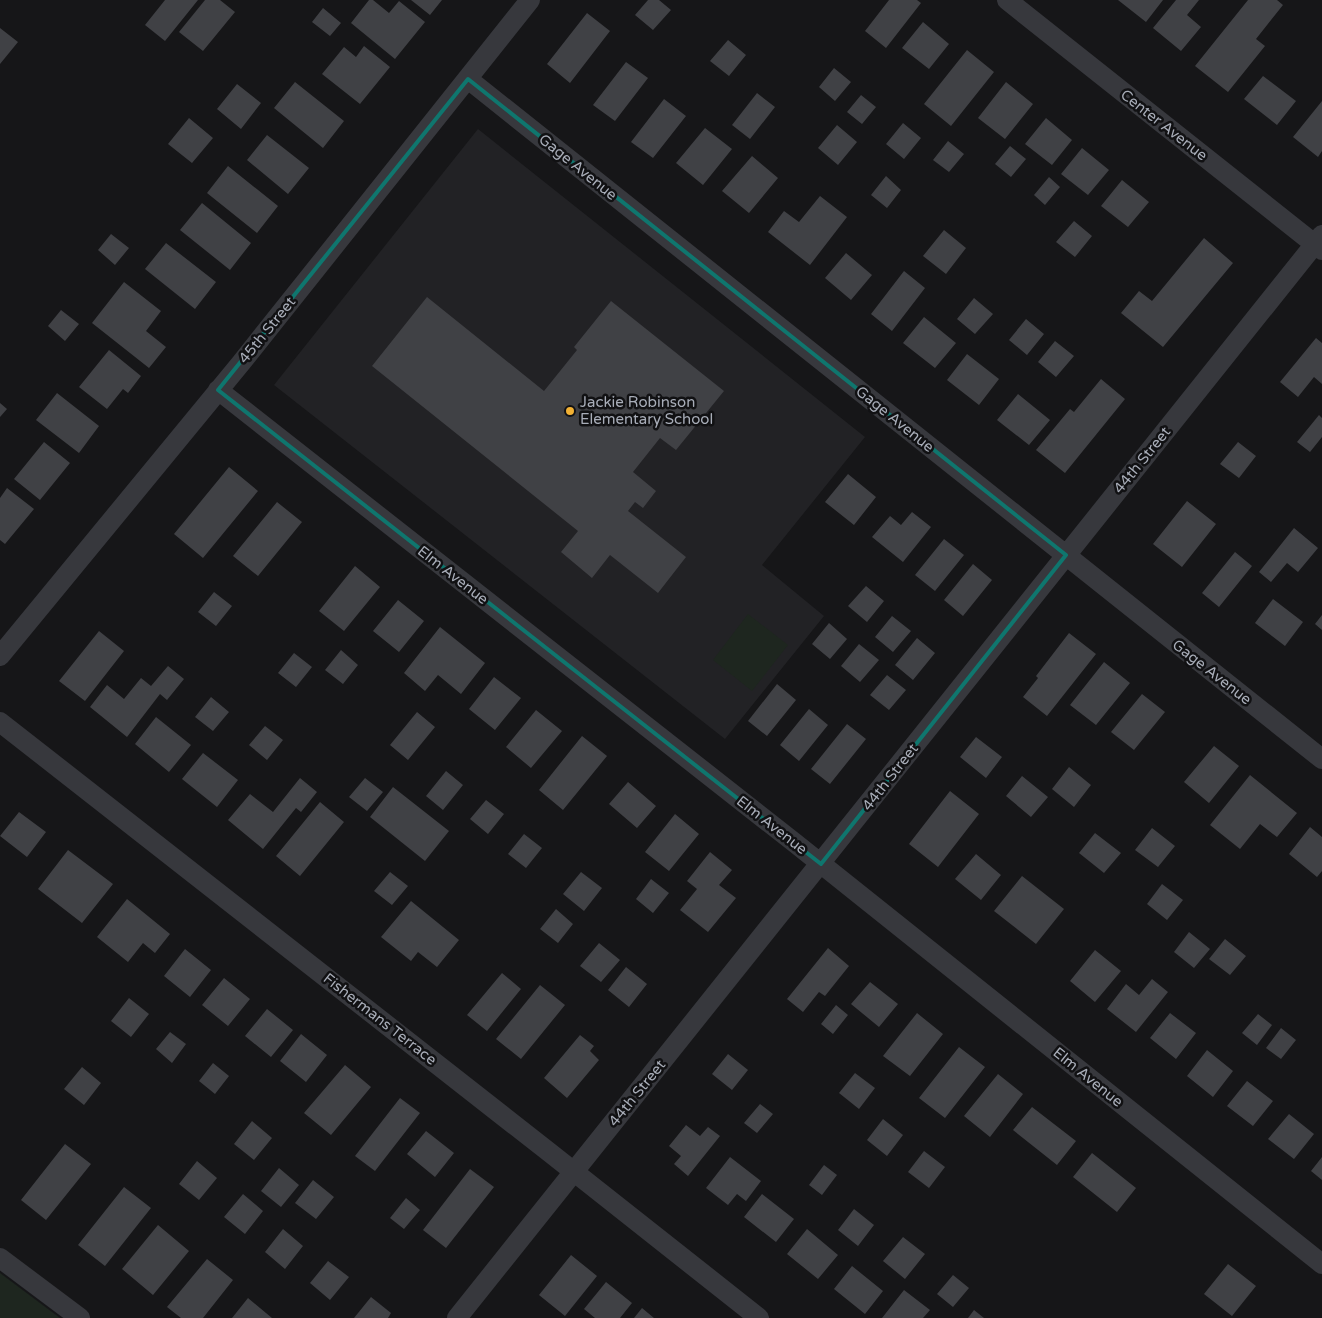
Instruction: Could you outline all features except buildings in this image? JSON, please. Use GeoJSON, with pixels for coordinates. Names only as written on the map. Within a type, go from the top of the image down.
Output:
{"type":"FeatureCollection","features":[{"type":"Feature","properties":{"kind":"street","name":"45th Street"},"geometry":{"type":"LineString","coordinates":[[0,656],[218,390],[468,80],[530,0]]}},
{"type":"Feature","properties":{"kind":"street","name":"Center Avenue"},"geometry":{"type":"LineString","coordinates":[[1007,0],[1320,243]]}},
{"type":"Feature","properties":{"kind":"street","name":"Gage Avenue"},"geometry":{"type":"LineString","coordinates":[[468,80],[1322,759]]}},
{"type":"Feature","properties":{"kind":"street","name":"44th Street"},"geometry":{"type":"LineString","coordinates":[[457,1318],[1066,556],[1320,243]]}},
{"type":"Feature","properties":{"kind":"street","name":"Elm Avenue"},"geometry":{"type":"LineString","coordinates":[[218,390],[821,864],[1322,1264]]}},
{"type":"Feature","properties":{"kind":"street","name":"Fishermans Terrace"},"geometry":{"type":"LineString","coordinates":[[0,722],[759,1318]]}},
{"type":"Feature","properties":{"kind":"street"},"geometry":{"type":"LineString","coordinates":[[0,1258],[80,1318]]}},
{"type":"Feature","properties":{"kind":"highlighted area"},"geometry":{"type":"Polygon","coordinates":[[[468,79],[1066,555],[821,864],[218,390],[468,79]]]}},
{"type":"Feature","properties":{"kind":"shaded area","name":"Jackie Robinson Elementary School"},"geometry":{"type":"Polygon","coordinates":[[[478,129],[865,437],[762,565],[824,616],[725,739],[274,385],[478,129]]]}},
{"type":"Feature","properties":{"kind":"shaded area"},"geometry":{"type":"Polygon","coordinates":[[[748,614],[788,645],[752,691],[713,660],[748,614]]]}},
{"type":"Feature","properties":{"kind":"shaded area"},"geometry":{"type":"Polygon","coordinates":[[[0,1273],[60,1318],[0,1318],[0,1273]]]}},
{"type":"Feature","properties":{"kind":"place","name":"Jackie Robinson Elementary School"},"geometry":{"type":"Point","coordinates":[570,411]}}]}
